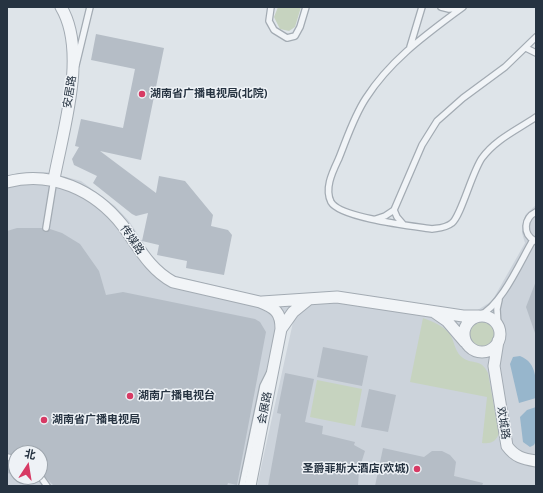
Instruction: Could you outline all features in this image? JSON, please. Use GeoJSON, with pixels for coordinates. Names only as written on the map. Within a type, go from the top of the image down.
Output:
{"type":"FeatureCollection","features":[{"type":"Feature","properties":{"kind":"street","name":"安居路"},"geometry":{"type":"LineString","coordinates":[[54,179],[73,80],[74,61],[73,43],[67,19],[61,7]]}},
{"type":"Feature","properties":{"kind":"street","name":"传媒路"},"geometry":{"type":"LineString","coordinates":[[7,182],[32,178],[54,179],[89,195],[112,213],[162,277],[172,282],[260,302]]}},
{"type":"Feature","properties":{"kind":"street"},"geometry":{"type":"LineString","coordinates":[[260,302],[350,298],[463,316],[479,316],[490,318],[498,327],[498,341],[491,349],[486,351],[472,348],[464,335],[466,325],[470,320],[479,316]]}},
{"type":"Feature","properties":{"kind":"street"},"geometry":{"type":"LineString","coordinates":[[281,329],[293,312],[309,299]]}},
{"type":"Feature","properties":{"kind":"street"},"geometry":{"type":"LineString","coordinates":[[260,302],[272,307],[277,312],[281,319],[281,329]]}},
{"type":"Feature","properties":{"kind":"street"},"geometry":{"type":"LineString","coordinates":[[426,309],[448,321],[472,348],[485,357],[494,366]]}},
{"type":"Feature","properties":{"kind":"street","name":"会展路"},"geometry":{"type":"LineString","coordinates":[[250,486],[281,329]]}},
{"type":"Feature","properties":{"kind":"street","name":"欢城路"},"geometry":{"type":"LineString","coordinates":[[498,341],[494,366],[507,446],[514,454],[522,459],[536,462]]}},
{"type":"Feature","properties":{"kind":"lane"},"geometry":{"type":"LineString","coordinates":[[73,80],[90,7]]}},
{"type":"Feature","properties":{"kind":"lane"},"geometry":{"type":"LineString","coordinates":[[271,7],[269,21],[274,30],[287,38],[295,36],[306,7]]}},
{"type":"Feature","properties":{"kind":"lane"},"geometry":{"type":"LineString","coordinates":[[410,48],[422,7]]}},
{"type":"Feature","properties":{"kind":"lane"},"geometry":{"type":"LineString","coordinates":[[441,7],[449,9],[463,7]]}},
{"type":"Feature","properties":{"kind":"lane"},"geometry":{"type":"LineString","coordinates":[[463,7],[410,48],[387,70],[366,98],[331,177],[328,191],[331,202],[339,210],[375,219],[432,229],[443,228],[454,222],[461,208],[470,181],[482,159],[496,142],[536,117]]}},
{"type":"Feature","properties":{"kind":"lane"},"geometry":{"type":"LineString","coordinates":[[375,219],[385,216],[394,210],[422,145],[437,120],[526,48],[536,37]]}},
{"type":"Feature","properties":{"kind":"lane"},"geometry":{"type":"LineString","coordinates":[[526,48],[536,53]]}},
{"type":"Feature","properties":{"kind":"lane"},"geometry":{"type":"LineString","coordinates":[[46,228],[54,179]]}},
{"type":"Feature","properties":{"kind":"lane"},"geometry":{"type":"LineString","coordinates":[[394,210],[397,217],[403,224]]}},
{"type":"Feature","properties":{"kind":"lane"},"geometry":{"type":"LineString","coordinates":[[479,316],[486,313],[500,296],[534,241],[528,236],[526,225],[530,215],[536,212]]}},
{"type":"Feature","properties":{"kind":"lane"},"geometry":{"type":"LineString","coordinates":[[498,327],[497,309],[500,296]]}},
{"type":"Feature","properties":{"kind":"lane"},"geometry":{"type":"LineString","coordinates":[[242,486],[263,386],[273,367]]}},
{"type":"Feature","properties":{"kind":"shaded area","name":"湖南广播电视台"},"geometry":{"type":"Polygon","coordinates":[[[47,172],[81,181],[115,206],[129,221],[156,262],[172,275],[258,296],[292,296],[251,486],[7,486],[7,176],[19,173],[47,172]]]}},
{"type":"Feature","properties":{"kind":"shaded area"},"geometry":{"type":"Polygon","coordinates":[[[536,205],[536,486],[257,486],[299,295],[357,295],[467,312],[476,311],[492,301],[525,243],[522,233],[523,222],[526,214],[536,205]]]}},
{"type":"Feature","properties":{"kind":"green space"},"geometry":{"type":"Polygon","coordinates":[[[278,7],[301,7],[295,27],[289,31],[280,29],[274,17],[278,7]]]}},
{"type":"Feature","properties":{"kind":"green space"},"geometry":{"type":"Polygon","coordinates":[[[423,318],[446,330],[451,336],[460,356],[483,365],[488,373],[499,434],[492,442],[482,443],[487,397],[410,382],[423,318]]]}},
{"type":"Feature","properties":{"kind":"green space"},"geometry":{"type":"Polygon","coordinates":[[[482,322],[491,325],[494,334],[491,343],[482,346],[473,343],[470,334],[473,325],[482,322]]]}},
{"type":"Feature","properties":{"kind":"green space"},"geometry":{"type":"Polygon","coordinates":[[[317,380],[362,389],[355,426],[310,417],[317,380]]]}},
{"type":"Feature","properties":{"kind":"water"},"geometry":{"type":"Polygon","coordinates":[[[520,356],[526,359],[533,368],[536,380],[536,398],[519,403],[510,364],[513,357],[520,356]]]}},
{"type":"Feature","properties":{"kind":"water"},"geometry":{"type":"Polygon","coordinates":[[[536,407],[536,441],[534,445],[530,447],[523,442],[520,417],[527,410],[536,407]]]}},
{"type":"Feature","properties":{"kind":"building"},"geometry":{"type":"Polygon","coordinates":[[[96,34],[164,48],[141,160],[100,151],[156,193],[159,176],[185,181],[213,215],[211,226],[228,230],[232,235],[224,275],[186,268],[187,261],[157,255],[159,245],[142,241],[148,213],[136,216],[132,214],[93,183],[97,176],[74,165],[72,159],[79,147],[75,146],[81,119],[123,128],[135,69],[91,60],[96,34]]]}},
{"type":"Feature","properties":{"kind":"building","name":"湖南广播电视台"},"geometry":{"type":"Polygon","coordinates":[[[17,228],[42,228],[46,232],[50,229],[62,233],[80,244],[99,271],[106,295],[123,292],[255,319],[260,322],[266,332],[237,485],[228,483],[227,486],[54,486],[48,480],[48,445],[8,445],[7,453],[7,231],[17,228]]]}},
{"type":"Feature","properties":{"kind":"building"},"geometry":{"type":"Polygon","coordinates":[[[536,281],[536,333],[535,333],[526,307],[536,281]]]}},
{"type":"Feature","properties":{"kind":"building"},"geometry":{"type":"Polygon","coordinates":[[[323,347],[368,356],[362,386],[317,377],[323,347]]]}},
{"type":"Feature","properties":{"kind":"building"},"geometry":{"type":"Polygon","coordinates":[[[285,373],[314,379],[305,422],[323,426],[322,434],[355,442],[354,445],[365,451],[359,470],[358,486],[268,486],[281,414],[277,413],[285,373]]]}},
{"type":"Feature","properties":{"kind":"building"},"geometry":{"type":"Polygon","coordinates":[[[369,389],[396,395],[388,432],[361,427],[369,389]]]}},
{"type":"Feature","properties":{"kind":"building","name":"圣爵菲斯大酒店(欢城)"},"geometry":{"type":"Polygon","coordinates":[[[383,448],[424,457],[432,451],[442,451],[450,455],[456,462],[454,476],[483,483],[482,486],[375,486],[383,448]]]}},
{"type":"Feature","properties":{"kind":"building"},"geometry":{"type":"Polygon","coordinates":[[[7,461],[8,473],[7,473],[7,461]]]}},
{"type":"Feature","properties":{"kind":"place","name":"湖南省广播电视局(北院)"},"geometry":{"type":"Point","coordinates":[142,94]}},
{"type":"Feature","properties":{"kind":"place","name":"湖南广播电视台"},"geometry":{"type":"Point","coordinates":[130,396]}},
{"type":"Feature","properties":{"kind":"place","name":"湖南省广播电视局"},"geometry":{"type":"Point","coordinates":[44,420]}},
{"type":"Feature","properties":{"kind":"place","name":"圣爵菲斯大酒店(欢城)"},"geometry":{"type":"Point","coordinates":[417,469]}}]}
